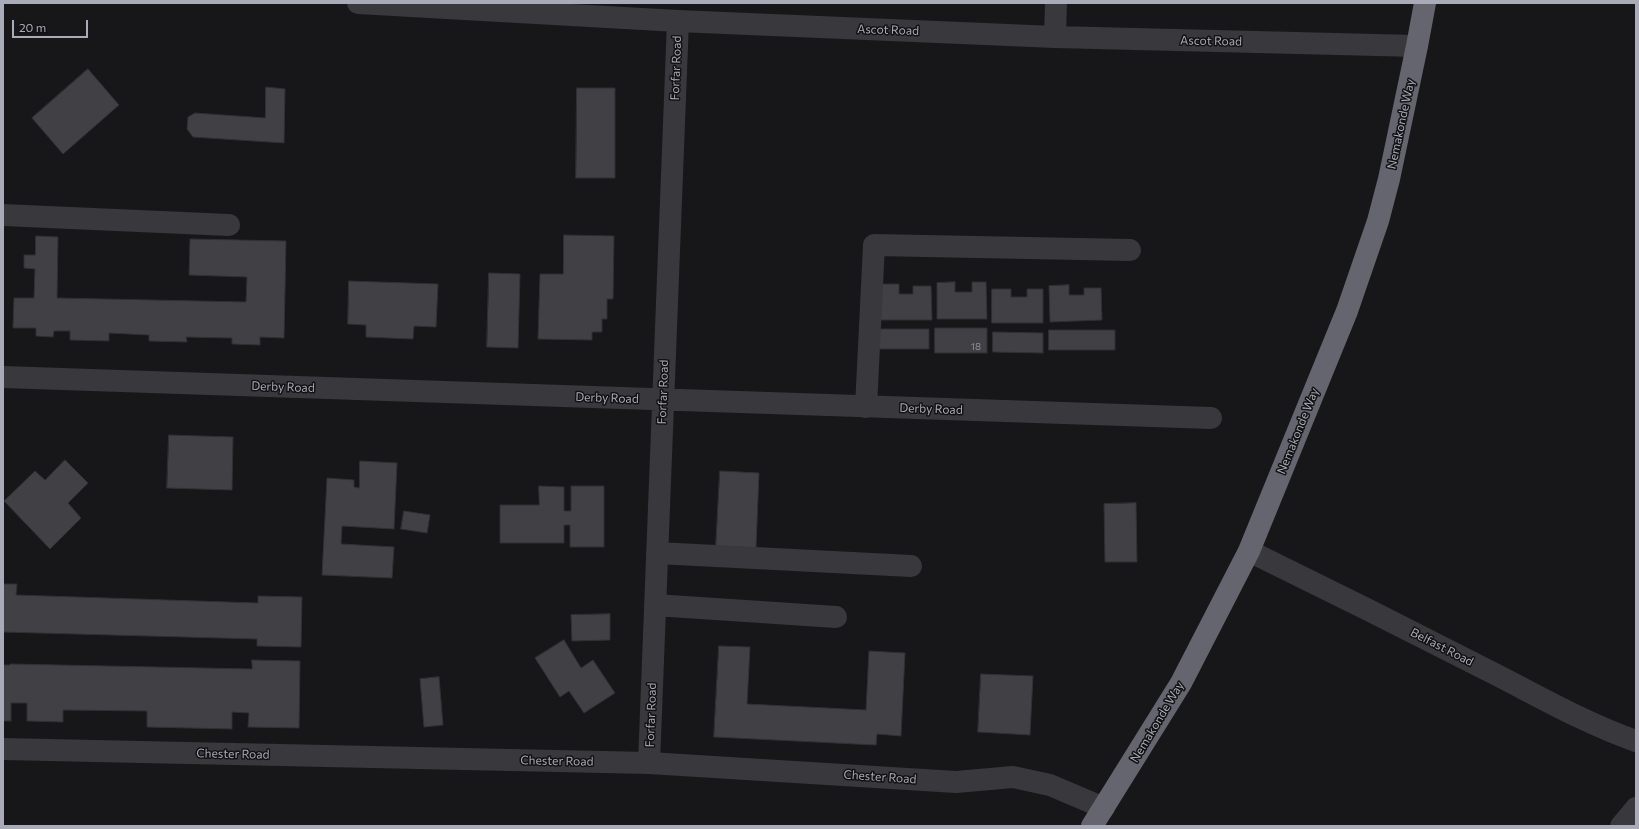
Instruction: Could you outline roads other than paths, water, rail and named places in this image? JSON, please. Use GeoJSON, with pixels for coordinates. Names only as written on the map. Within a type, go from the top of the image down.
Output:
{"type":"FeatureCollection","features":[{"type":"Feature","properties":{"kind":"highway","name":"Nemakonde Way"},"geometry":{"type":"LineString","coordinates":[[1092,826],[1182,683],[1249,551],[1344,318],[1365,261],[1389,178],[1425,3]]}},
{"type":"Feature","properties":{"kind":"street","name":"Ascot Road"},"geometry":{"type":"LineString","coordinates":[[358,3],[498,7],[678,21],[1055,37],[1417,46]]}},
{"type":"Feature","properties":{"kind":"street"},"geometry":{"type":"LineString","coordinates":[[1055,37],[1056,3]]}},
{"type":"Feature","properties":{"kind":"street","name":"Forfar Road"},"geometry":{"type":"LineString","coordinates":[[650,763],[662,400],[678,21]]}},
{"type":"Feature","properties":{"kind":"street"},"geometry":{"type":"LineString","coordinates":[[3,215],[229,225]]}},
{"type":"Feature","properties":{"kind":"street"},"geometry":{"type":"LineString","coordinates":[[866,407],[874,245],[1130,250]]}},
{"type":"Feature","properties":{"kind":"street","name":"Derby Road"},"geometry":{"type":"LineString","coordinates":[[3,377],[1211,418]]}},
{"type":"Feature","properties":{"kind":"street","name":"Belfast Road"},"geometry":{"type":"LineString","coordinates":[[1249,551],[1567,711],[1614,734],[1636,741]]}},
{"type":"Feature","properties":{"kind":"street"},"geometry":{"type":"LineString","coordinates":[[657,553],[911,566]]}},
{"type":"Feature","properties":{"kind":"street"},"geometry":{"type":"LineString","coordinates":[[655,605],[836,617]]}},
{"type":"Feature","properties":{"kind":"street","name":"Chester Road"},"geometry":{"type":"LineString","coordinates":[[3,749],[650,763],[956,782],[1013,777],[1050,785],[1104,808]]}},
{"type":"Feature","properties":{"kind":"street"},"geometry":{"type":"LineString","coordinates":[[1621,826],[1636,808]]}}]}
